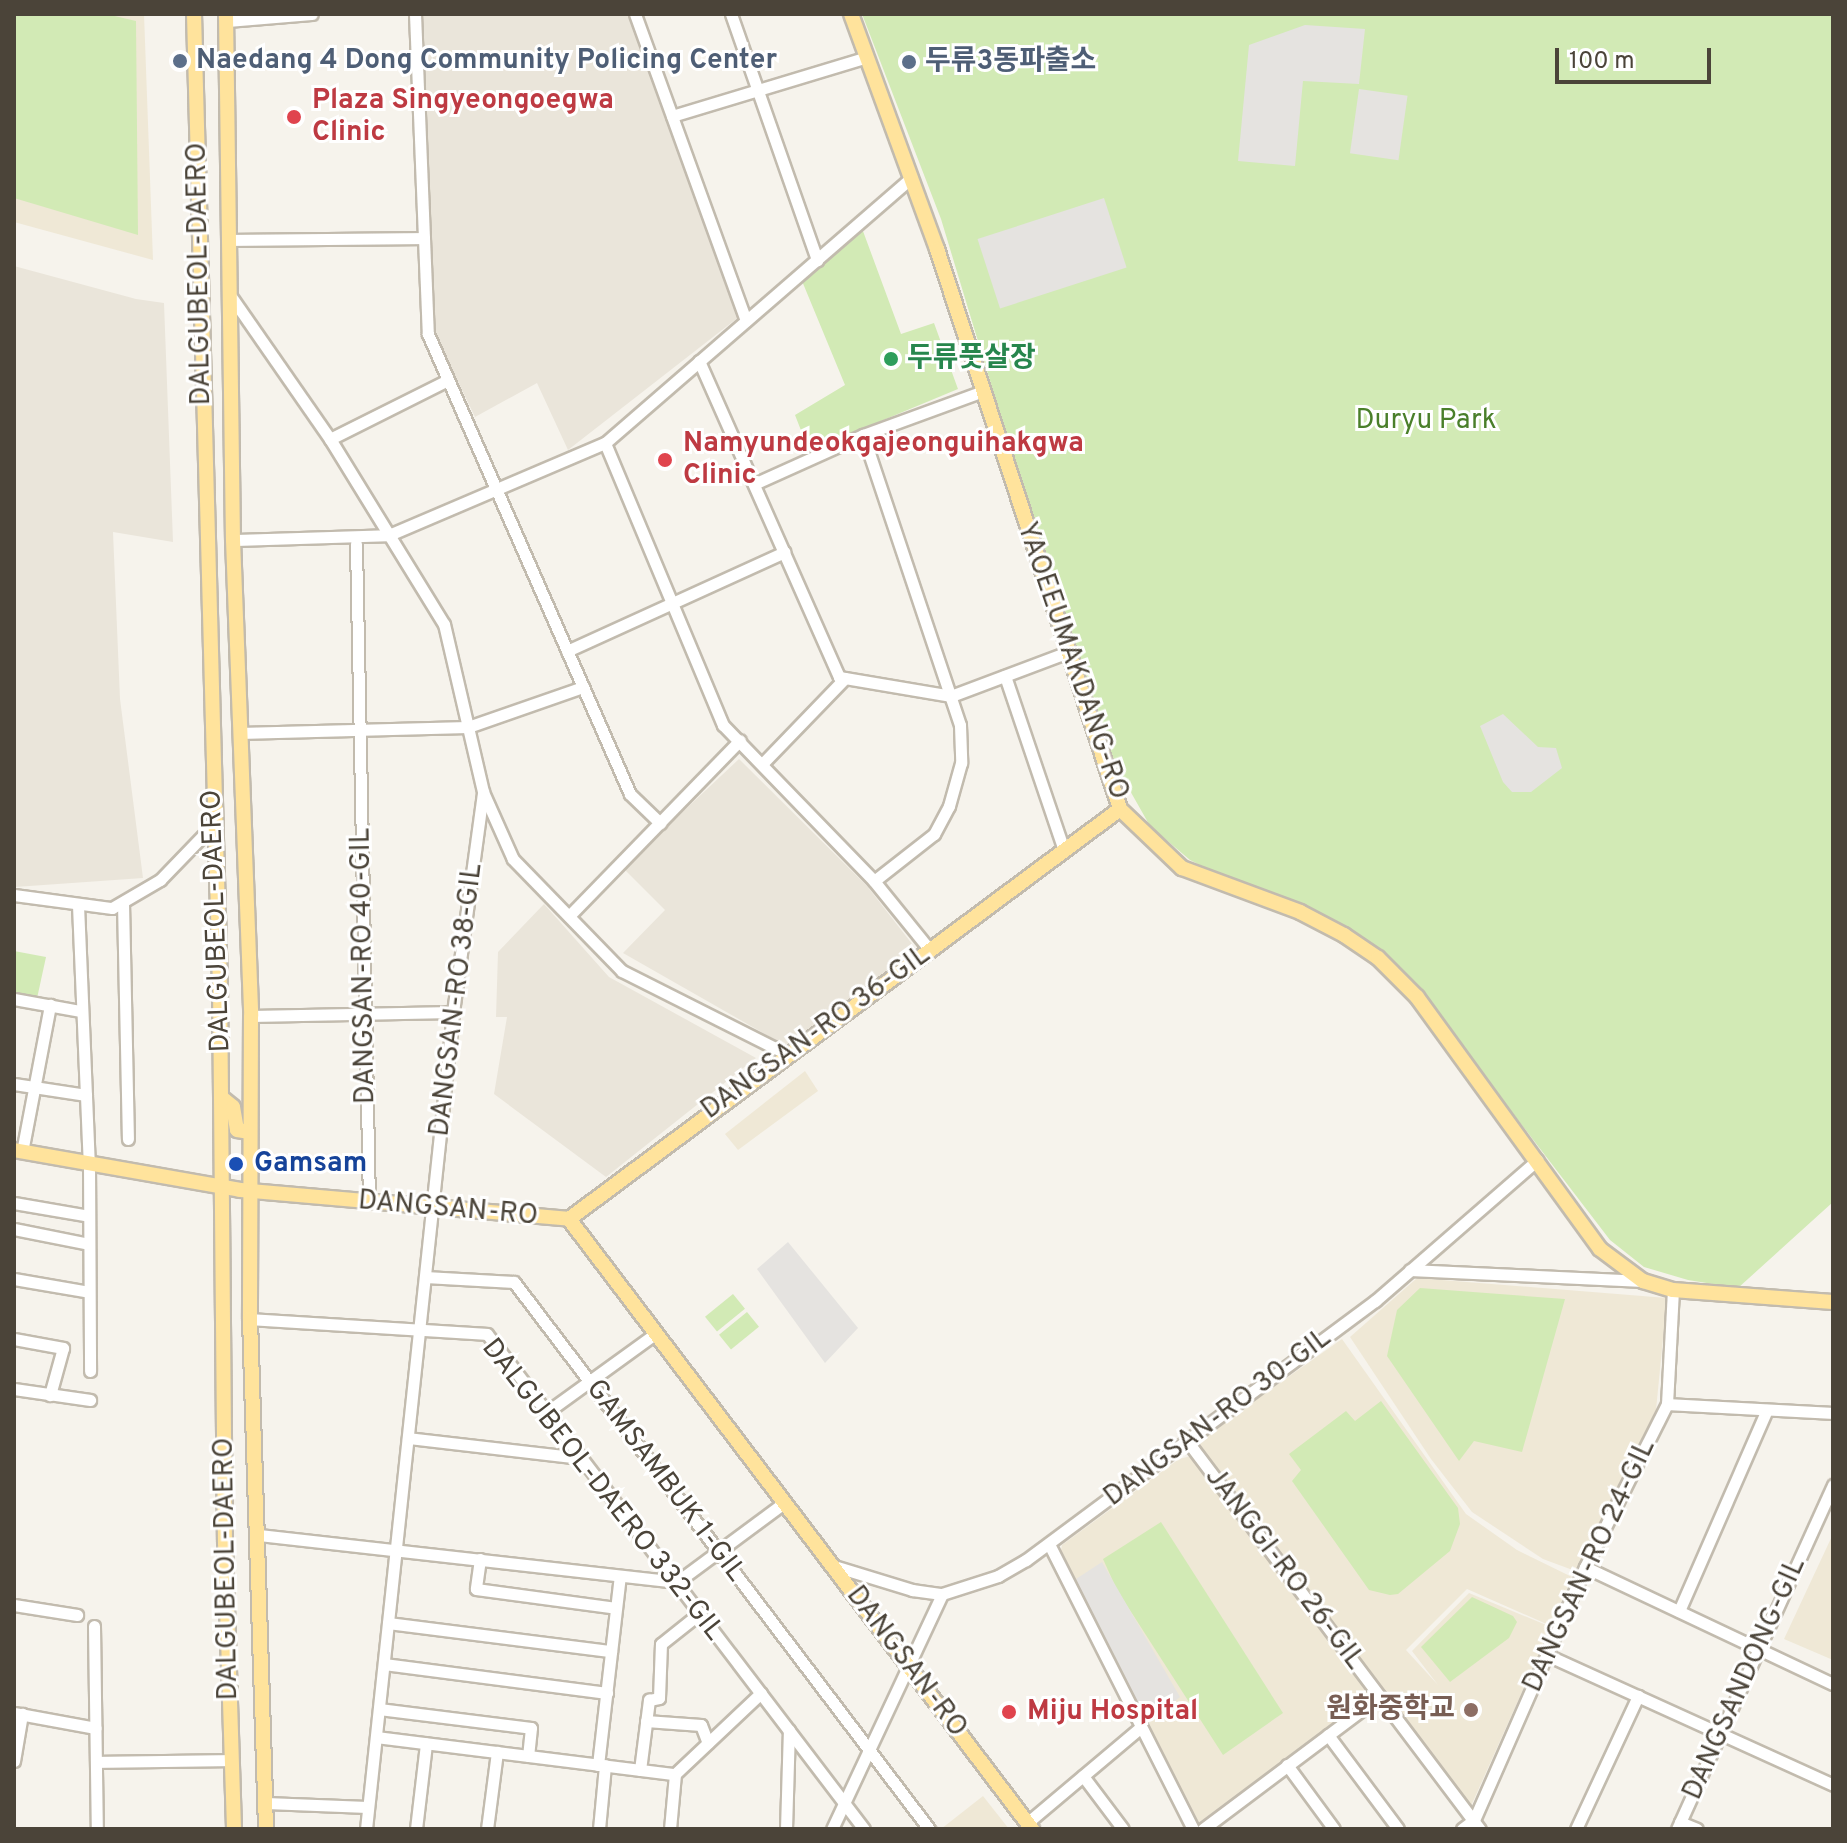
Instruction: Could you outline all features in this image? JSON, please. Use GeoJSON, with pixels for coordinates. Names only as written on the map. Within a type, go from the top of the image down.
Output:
{"type":"FeatureCollection","features":[{"type":"Feature","properties":{"kind":"main road","name":"DALGUBEOL-DAERO"},"geometry":{"type":"LineString","coordinates":[[194,14],[222,1098],[221,1187],[234,1829]]}},
{"type":"Feature","properties":{"kind":"main road","name":"YAOEEUMAKDANG-RO"},"geometry":{"type":"LineString","coordinates":[[851,14],[911,178],[1120,809],[1182,868],[1300,912],[1344,935],[1378,958],[1417,997],[1600,1249],[1643,1281],[1673,1290],[1833,1302]]}},
{"type":"Feature","properties":{"kind":"main road","name":"DALGUBEOL-DAERO"},"geometry":{"type":"LineString","coordinates":[[226,18],[233,540],[251,1016],[250,1319],[266,1829]]}},
{"type":"Feature","properties":{"kind":"main road","name":"DANGSAN-RO 36-GIL"},"geometry":{"type":"LineString","coordinates":[[569,1219],[1120,809]]}},
{"type":"Feature","properties":{"kind":"main road"},"geometry":{"type":"LineString","coordinates":[[222,1098],[233,1107],[237,1130],[250,1132]]}},
{"type":"Feature","properties":{"kind":"main road","name":"DANGSAN-RO"},"geometry":{"type":"LineString","coordinates":[[18,1151],[250,1191],[569,1219],[1029,1826]]}},
{"type":"Feature","properties":{"kind":"street"},"geometry":{"type":"LineString","coordinates":[[226,18],[312,14]]}},
{"type":"Feature","properties":{"kind":"street"},"geometry":{"type":"LineString","coordinates":[[415,14],[428,334],[630,794],[660,823]]}},
{"type":"Feature","properties":{"kind":"street"},"geometry":{"type":"LineString","coordinates":[[635,14],[746,321]]}},
{"type":"Feature","properties":{"kind":"street"},"geometry":{"type":"LineString","coordinates":[[731,14],[817,260]]}},
{"type":"Feature","properties":{"kind":"street"},"geometry":{"type":"LineString","coordinates":[[672,116],[867,57]]}},
{"type":"Feature","properties":{"kind":"street"},"geometry":{"type":"LineString","coordinates":[[233,540],[389,535],[497,492],[605,443],[911,178]]}},
{"type":"Feature","properties":{"kind":"street","name":"DALGUBEOL-DAERO"},"geometry":{"type":"LineString","coordinates":[[230,240],[424,238]]}},
{"type":"Feature","properties":{"kind":"street"},"geometry":{"type":"LineString","coordinates":[[232,298],[330,439],[444,624],[483,792],[513,859],[622,971],[787,1054]]}},
{"type":"Feature","properties":{"kind":"street"},"geometry":{"type":"LineString","coordinates":[[699,361],[839,677],[951,696],[1068,652]]}},
{"type":"Feature","properties":{"kind":"street"},"geometry":{"type":"LineString","coordinates":[[330,439],[448,380]]}},
{"type":"Feature","properties":{"kind":"street"},"geometry":{"type":"LineString","coordinates":[[754,484],[863,435],[983,391]]}},
{"type":"Feature","properties":{"kind":"street"},"geometry":{"type":"LineString","coordinates":[[863,435],[960,725],[961,763],[949,806],[934,834],[874,881]]}},
{"type":"Feature","properties":{"kind":"street"},"geometry":{"type":"LineString","coordinates":[[605,443],[723,725],[874,881],[929,949]]}},
{"type":"Feature","properties":{"kind":"street","name":"DANGSAN-RO 40-GIL"},"geometry":{"type":"LineString","coordinates":[[356,544],[369,1203]]}},
{"type":"Feature","properties":{"kind":"street"},"geometry":{"type":"LineString","coordinates":[[567,651],[784,552]]}},
{"type":"Feature","properties":{"kind":"street"},"geometry":{"type":"LineString","coordinates":[[1005,676],[1064,850]]}},
{"type":"Feature","properties":{"kind":"street"},"geometry":{"type":"LineString","coordinates":[[763,763],[845,678]]}},
{"type":"Feature","properties":{"kind":"street"},"geometry":{"type":"LineString","coordinates":[[239,733],[468,727],[583,687]]}},
{"type":"Feature","properties":{"kind":"street"},"geometry":{"type":"LineString","coordinates":[[569,916],[740,740]]}},
{"type":"Feature","properties":{"kind":"street","name":"DANGSAN-RO 38-GIL"},"geometry":{"type":"LineString","coordinates":[[366,1829],[453,1012],[483,792]]}},
{"type":"Feature","properties":{"kind":"street"},"geometry":{"type":"LineString","coordinates":[[14,895],[112,908],[160,880],[214,824]]}},
{"type":"Feature","properties":{"kind":"street"},"geometry":{"type":"LineString","coordinates":[[123,903],[128,1139]]}},
{"type":"Feature","properties":{"kind":"street"},"geometry":{"type":"LineString","coordinates":[[78,905],[89,1164],[90,1371]]}},
{"type":"Feature","properties":{"kind":"street"},"geometry":{"type":"LineString","coordinates":[[14,999],[81,1011]]}},
{"type":"Feature","properties":{"kind":"street","name":"DANGSAN-RO"},"geometry":{"type":"LineString","coordinates":[[18,1151],[35,1087],[50,1005]]}},
{"type":"Feature","properties":{"kind":"street"},"geometry":{"type":"LineString","coordinates":[[251,1016],[453,1012]]}},
{"type":"Feature","properties":{"kind":"street"},"geometry":{"type":"LineString","coordinates":[[14,1084],[86,1095]]}},
{"type":"Feature","properties":{"kind":"street","name":"DANGSAN-RO 30-GIL"},"geometry":{"type":"LineString","coordinates":[[942,1594],[998,1576],[1049,1544],[1188,1442],[1410,1270],[1537,1160]]}},
{"type":"Feature","properties":{"kind":"street"},"geometry":{"type":"LineString","coordinates":[[14,1203],[89,1216]]}},
{"type":"Feature","properties":{"kind":"street"},"geometry":{"type":"LineString","coordinates":[[14,1229],[89,1244]]}},
{"type":"Feature","properties":{"kind":"street"},"geometry":{"type":"LineString","coordinates":[[1410,1270],[1643,1281]]}},
{"type":"Feature","properties":{"kind":"street","name":"GAMSAMBUK 1-GIL"},"geometry":{"type":"LineString","coordinates":[[425,1277],[514,1282],[929,1829]]}},
{"type":"Feature","properties":{"kind":"street"},"geometry":{"type":"LineString","coordinates":[[14,1279],[89,1292]]}},
{"type":"Feature","properties":{"kind":"street","name":"DANGSAN-RO 24-GIL"},"geometry":{"type":"LineString","coordinates":[[1462,1829],[1477,1825],[1585,1567],[1667,1404],[1673,1290]]}},
{"type":"Feature","properties":{"kind":"street","name":"DALGUBEOL-DAERO 332-GIL"},"geometry":{"type":"LineString","coordinates":[[250,1319],[487,1334],[864,1829]]}},
{"type":"Feature","properties":{"kind":"street"},"geometry":{"type":"LineString","coordinates":[[547,1412],[656,1333]]}},
{"type":"Feature","properties":{"kind":"street"},"geometry":{"type":"LineString","coordinates":[[14,1339],[63,1348],[50,1395]]}},
{"type":"Feature","properties":{"kind":"street"},"geometry":{"type":"LineString","coordinates":[[14,1389],[90,1400]]}},
{"type":"Feature","properties":{"kind":"street"},"geometry":{"type":"LineString","coordinates":[[1667,1404],[1833,1413]]}},
{"type":"Feature","properties":{"kind":"street"},"geometry":{"type":"LineString","coordinates":[[1679,1611],[1767,1410]]}},
{"type":"Feature","properties":{"kind":"street"},"geometry":{"type":"LineString","coordinates":[[408,1438],[582,1458]]}},
{"type":"Feature","properties":{"kind":"street","name":"JANGGI-RO 26-GIL"},"geometry":{"type":"LineString","coordinates":[[1188,1442],[1477,1825]]}},
{"type":"Feature","properties":{"kind":"street","name":"DANGSANDONG-GIL"},"geometry":{"type":"LineString","coordinates":[[1678,1825],[1833,1485]]}},
{"type":"Feature","properties":{"kind":"street"},"geometry":{"type":"LineString","coordinates":[[259,1535],[677,1582],[785,1502]]}},
{"type":"Feature","properties":{"kind":"street"},"geometry":{"type":"LineString","coordinates":[[1049,1544],[1193,1829]]}},
{"type":"Feature","properties":{"kind":"street"},"geometry":{"type":"LineString","coordinates":[[480,1559],[476,1589],[616,1608]]}},
{"type":"Feature","properties":{"kind":"street"},"geometry":{"type":"LineString","coordinates":[[832,1829],[942,1594],[912,1590],[834,1566]]}},
{"type":"Feature","properties":{"kind":"street"},"geometry":{"type":"LineString","coordinates":[[1585,1567],[1833,1684]]}},
{"type":"Feature","properties":{"kind":"street"},"geometry":{"type":"LineString","coordinates":[[599,1829],[607,1693],[620,1576]]}},
{"type":"Feature","properties":{"kind":"street"},"geometry":{"type":"LineString","coordinates":[[14,1605],[77,1615]]}},
{"type":"Feature","properties":{"kind":"street"},"geometry":{"type":"LineString","coordinates":[[640,1770],[649,1700],[659,1698],[661,1644],[700,1613]]}},
{"type":"Feature","properties":{"kind":"street"},"geometry":{"type":"LineString","coordinates":[[388,1623],[611,1651]]}},
{"type":"Feature","properties":{"kind":"street"},"geometry":{"type":"LineString","coordinates":[[94,1626],[97,1829]]}},
{"type":"Feature","properties":{"kind":"street"},"geometry":{"type":"LineString","coordinates":[[1547,1655],[1833,1785]]}},
{"type":"Feature","properties":{"kind":"street"},"geometry":{"type":"LineString","coordinates":[[384,1664],[607,1693]]}},
{"type":"Feature","properties":{"kind":"street"},"geometry":{"type":"LineString","coordinates":[[670,1829],[675,1774],[761,1693]]}},
{"type":"Feature","properties":{"kind":"street","name":"JANGGI-RO 26-GIL"},"geometry":{"type":"LineString","coordinates":[[1203,1829],[1380,1696]]}},
{"type":"Feature","properties":{"kind":"street"},"geometry":{"type":"LineString","coordinates":[[1576,1829],[1638,1696]]}},
{"type":"Feature","properties":{"kind":"street"},"geometry":{"type":"LineString","coordinates":[[379,1709],[531,1728],[528,1756]]}},
{"type":"Feature","properties":{"kind":"street"},"geometry":{"type":"LineString","coordinates":[[14,1761],[18,1714],[96,1728]]}},
{"type":"Feature","properties":{"kind":"street"},"geometry":{"type":"LineString","coordinates":[[646,1721],[701,1725],[708,1743]]}},
{"type":"Feature","properties":{"kind":"street","name":"DANGSAN-RO"},"geometry":{"type":"LineString","coordinates":[[1029,1826],[1141,1727]]}},
{"type":"Feature","properties":{"kind":"street"},"geometry":{"type":"LineString","coordinates":[[786,1829],[789,1729]]}},
{"type":"Feature","properties":{"kind":"street"},"geometry":{"type":"LineString","coordinates":[[1328,1735],[1398,1829]]}},
{"type":"Feature","properties":{"kind":"street"},"geometry":{"type":"LineString","coordinates":[[376,1737],[675,1774]]}},
{"type":"Feature","properties":{"kind":"street"},"geometry":{"type":"LineString","coordinates":[[416,1829],[426,1744]]}},
{"type":"Feature","properties":{"kind":"street"},"geometry":{"type":"LineString","coordinates":[[487,1829],[497,1752]]}},
{"type":"Feature","properties":{"kind":"street"},"geometry":{"type":"LineString","coordinates":[[96,1762],[231,1760]]}},
{"type":"Feature","properties":{"kind":"street"},"geometry":{"type":"LineString","coordinates":[[1287,1765],[1334,1829]]}},
{"type":"Feature","properties":{"kind":"street"},"geometry":{"type":"LineString","coordinates":[[1083,1776],[1123,1829]]}},
{"type":"Feature","properties":{"kind":"street"},"geometry":{"type":"LineString","coordinates":[[265,1803],[368,1807]]}},
{"type":"Feature","properties":{"kind":"street"},"geometry":{"type":"LineString","coordinates":[[1678,1825],[1697,1829]]}},
{"type":"Feature","properties":{"kind":"shaded area"},"geometry":{"type":"Polygon","coordinates":[[[14,14],[144,14],[153,260],[14,222],[14,14]]]}},
{"type":"Feature","properties":{"kind":"shaded area"},"geometry":{"type":"Polygon","coordinates":[[[422,14],[629,14],[740,316],[568,450],[537,383],[475,417],[436,336],[422,14]]]}},
{"type":"Feature","properties":{"kind":"shaded area"},"geometry":{"type":"Polygon","coordinates":[[[1305,25],[1365,29],[1359,84],[1303,81],[1295,166],[1238,161],[1249,45],[1305,25]]]}},
{"type":"Feature","properties":{"kind":"shaded area"},"geometry":{"type":"Polygon","coordinates":[[[1359,89],[1408,96],[1398,160],[1350,153],[1359,89]]]}},
{"type":"Feature","properties":{"kind":"shaded area"},"geometry":{"type":"Polygon","coordinates":[[[1104,198],[1127,267],[1000,309],[978,239],[1104,198]]]}},
{"type":"Feature","properties":{"kind":"shaded area"},"geometry":{"type":"Polygon","coordinates":[[[14,266],[136,299],[164,303],[173,542],[113,532],[120,699],[143,878],[15,887],[14,266]]]}},
{"type":"Feature","properties":{"kind":"shaded area"},"geometry":{"type":"Polygon","coordinates":[[[1503,714],[1538,747],[1556,748],[1562,768],[1531,792],[1512,792],[1503,782],[1480,726],[1503,714]]]}},
{"type":"Feature","properties":{"kind":"shaded area"},"geometry":{"type":"Polygon","coordinates":[[[739,759],[867,886],[916,949],[786,1046],[623,953],[665,910],[623,868],[739,759]]]}},
{"type":"Feature","properties":{"kind":"shaded area"},"geometry":{"type":"Polygon","coordinates":[[[544,904],[609,977],[756,1058],[606,1177],[494,1094],[507,1017],[496,1017],[498,952],[544,904]]]}},
{"type":"Feature","properties":{"kind":"shaded area"},"geometry":{"type":"Polygon","coordinates":[[[805,1071],[818,1091],[738,1150],[725,1134],[805,1071]]]}},
{"type":"Feature","properties":{"kind":"shaded area"},"geometry":{"type":"Polygon","coordinates":[[[788,1242],[858,1328],[825,1363],[757,1269],[788,1242]]]}},
{"type":"Feature","properties":{"kind":"shaded area"},"geometry":{"type":"Polygon","coordinates":[[[1417,1278],[1667,1298],[1656,1410],[1578,1572],[1543,1559],[1472,1512],[1431,1459],[1350,1337],[1417,1278]]]}},
{"type":"Feature","properties":{"kind":"shaded area"},"geometry":{"type":"Polygon","coordinates":[[[1342,1339],[1466,1514],[1517,1550],[1572,1577],[1551,1626],[1467,1589],[1406,1650],[1438,1685],[1412,1651],[1469,1593],[1551,1627],[1471,1806],[1193,1444],[1342,1339]]]}},
{"type":"Feature","properties":{"kind":"shaded area"},"geometry":{"type":"Polygon","coordinates":[[[1191,1456],[1369,1689],[1366,1698],[1197,1827],[1060,1556],[1062,1545],[1179,1459],[1191,1456]]]}},
{"type":"Feature","properties":{"kind":"shaded area"},"geometry":{"type":"Polygon","coordinates":[[[1833,1534],[1833,1660],[1784,1639],[1833,1534]]]}},
{"type":"Feature","properties":{"kind":"shaded area"},"geometry":{"type":"Polygon","coordinates":[[[1102,1562],[1180,1697],[1147,1724],[1078,1587],[1076,1579],[1102,1562]]]}},
{"type":"Feature","properties":{"kind":"shaded area"},"geometry":{"type":"Polygon","coordinates":[[[983,1796],[1009,1829],[941,1829],[983,1796]]]}},
{"type":"Feature","properties":{"kind":"green space"},"geometry":{"type":"Polygon","coordinates":[[[14,14],[106,14],[136,21],[138,235],[14,198],[14,14]]]}},
{"type":"Feature","properties":{"kind":"green space","name":"Duryu Park"},"geometry":{"type":"Polygon","coordinates":[[[862,14],[1833,14],[1833,1202],[1738,1288],[1688,1280],[1644,1267],[1610,1240],[1423,996],[1383,955],[1351,931],[1302,905],[1237,884],[1190,860],[1150,826],[1116,766],[1040,546],[941,219],[862,14]]]}},
{"type":"Feature","properties":{"kind":"green space","name":"두류풋살장"},"geometry":{"type":"Polygon","coordinates":[[[860,223],[901,334],[934,323],[958,389],[809,451],[795,415],[845,385],[802,281],[860,223]]]}},
{"type":"Feature","properties":{"kind":"green space"},"geometry":{"type":"Polygon","coordinates":[[[14,951],[46,957],[36,1003],[14,999],[14,951]]]}},
{"type":"Feature","properties":{"kind":"green space"},"geometry":{"type":"Polygon","coordinates":[[[1420,1288],[1565,1299],[1522,1452],[1474,1441],[1459,1461],[1387,1356],[1397,1310],[1420,1288]]]}},
{"type":"Feature","properties":{"kind":"green space"},"geometry":{"type":"Polygon","coordinates":[[[733,1294],[745,1309],[717,1331],[705,1317],[733,1294]]]}},
{"type":"Feature","properties":{"kind":"green space"},"geometry":{"type":"Polygon","coordinates":[[[747,1312],[759,1327],[731,1349],[719,1335],[747,1312]]]}},
{"type":"Feature","properties":{"kind":"green space"},"geometry":{"type":"Polygon","coordinates":[[[1381,1401],[1458,1508],[1460,1524],[1450,1551],[1398,1594],[1390,1595],[1369,1590],[1292,1481],[1301,1470],[1289,1454],[1346,1411],[1355,1421],[1381,1401]]]}},
{"type":"Feature","properties":{"kind":"green space"},"geometry":{"type":"Polygon","coordinates":[[[1161,1522],[1283,1713],[1223,1755],[1117,1590],[1103,1559],[1161,1522]]]}},
{"type":"Feature","properties":{"kind":"green space"},"geometry":{"type":"Polygon","coordinates":[[[1472,1597],[1513,1616],[1517,1622],[1509,1638],[1450,1682],[1421,1647],[1472,1597]]]}},
{"type":"Feature","properties":{"kind":"place","name":"Naedang 4 Dong Community Policing Center"},"geometry":{"type":"Point","coordinates":[180,61]}},
{"type":"Feature","properties":{"kind":"place","name":"두류3동파출소"},"geometry":{"type":"Point","coordinates":[909,62]}},
{"type":"Feature","properties":{"kind":"place","name":"Plaza Singyeongoegwa Clinic"},"geometry":{"type":"Point","coordinates":[294,117]}},
{"type":"Feature","properties":{"kind":"place","name":"두류풋살장"},"geometry":{"type":"Point","coordinates":[891,359]}},
{"type":"Feature","properties":{"kind":"place","name":"Namyundeokgajeonguihakgwa Clinic"},"geometry":{"type":"Point","coordinates":[665,460]}},
{"type":"Feature","properties":{"kind":"place","name":"Gamsam"},"geometry":{"type":"Point","coordinates":[236,1164]}},
{"type":"Feature","properties":{"kind":"place","name":"원화중학교"},"geometry":{"type":"Point","coordinates":[1471,1710]}},
{"type":"Feature","properties":{"kind":"place","name":"Miju Hospital"},"geometry":{"type":"Point","coordinates":[1009,1712]}}]}
